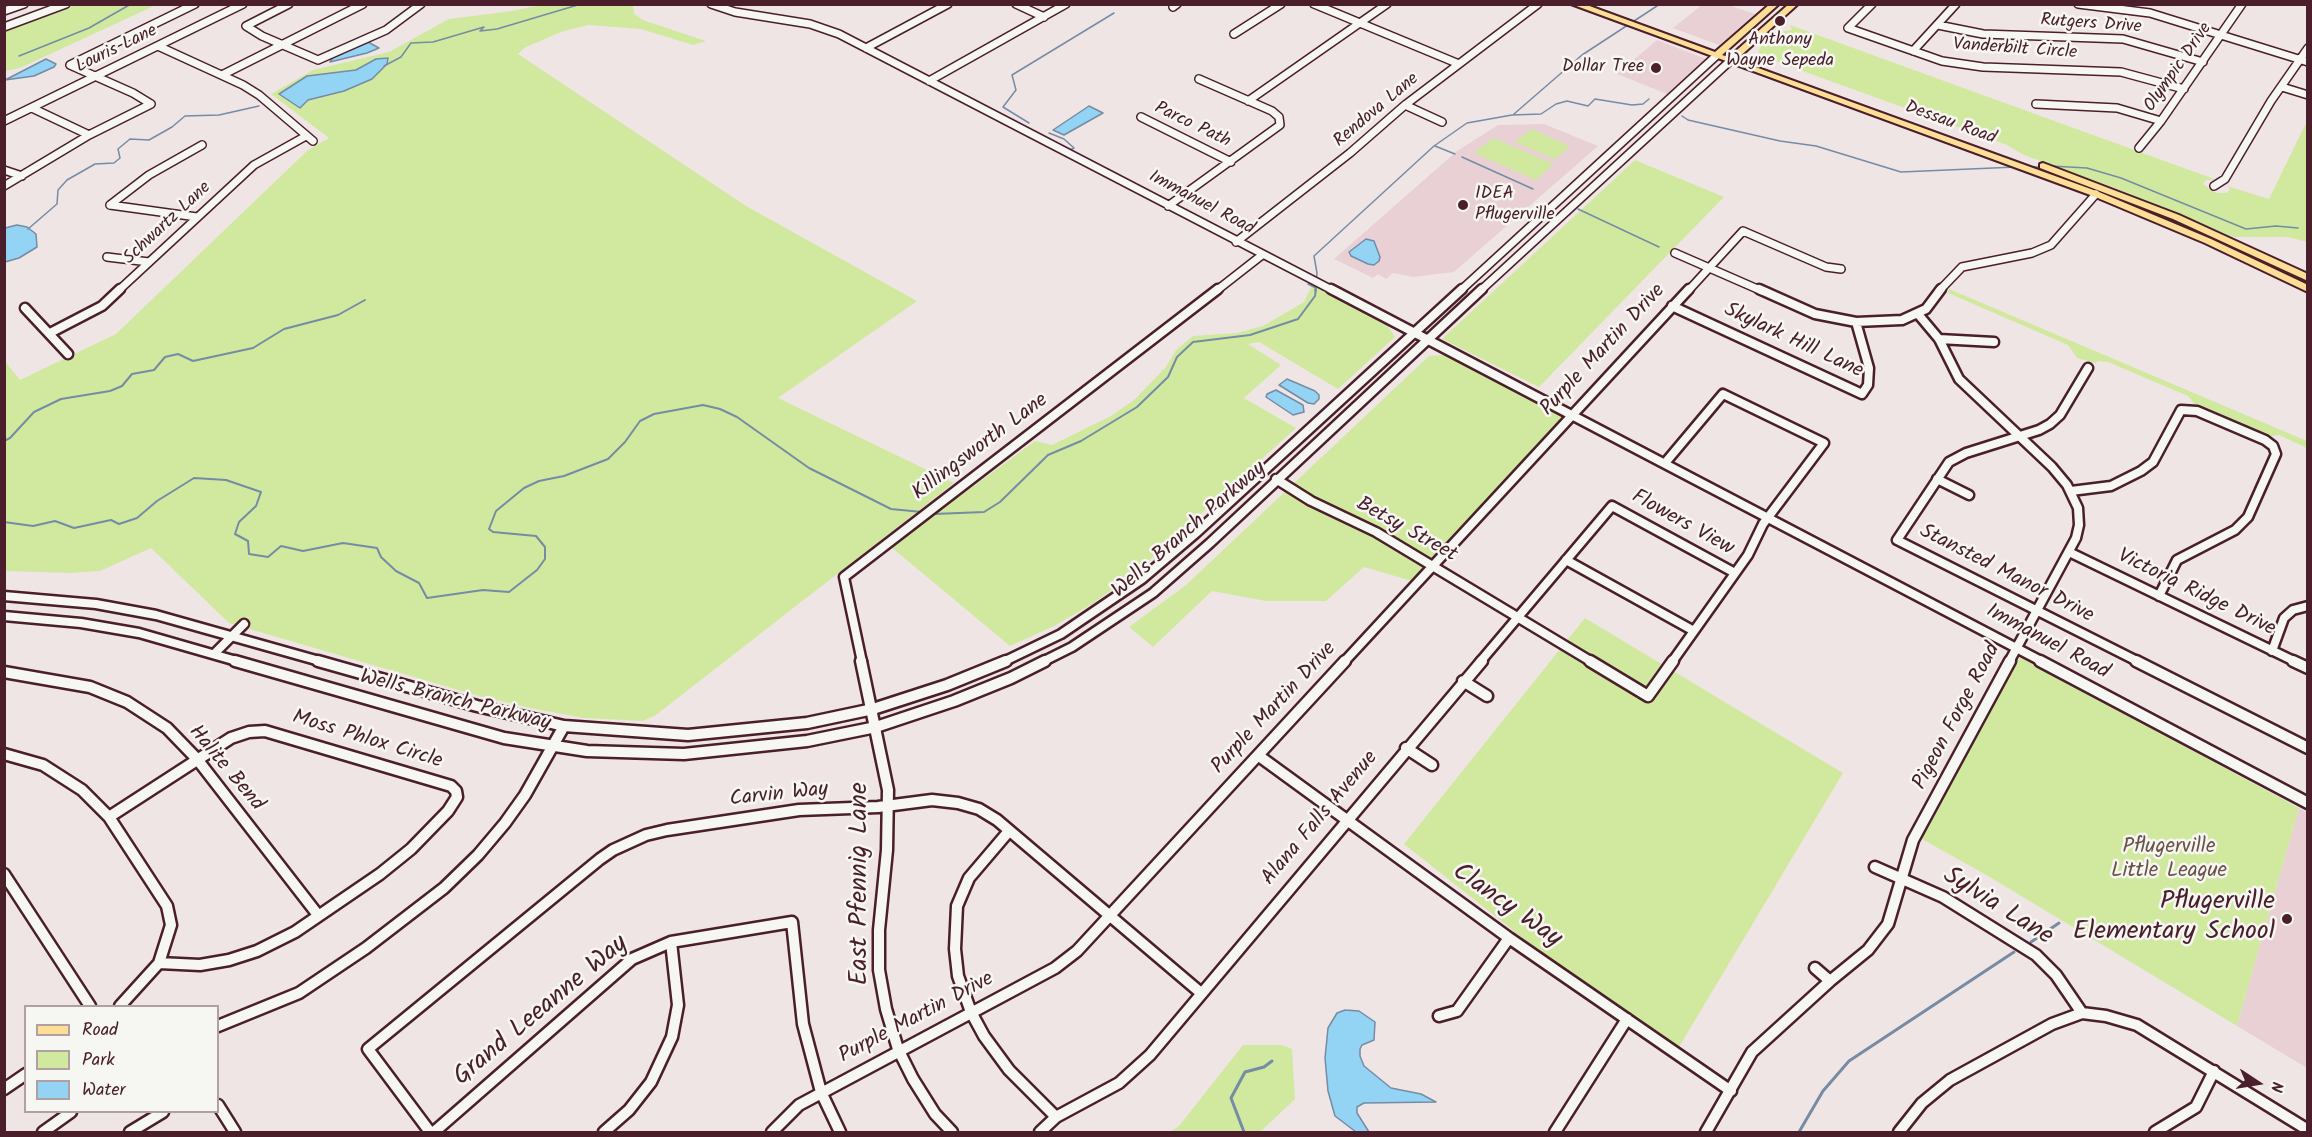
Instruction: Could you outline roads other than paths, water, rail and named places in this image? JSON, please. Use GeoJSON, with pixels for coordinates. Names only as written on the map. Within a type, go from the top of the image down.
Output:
{"type":"FeatureCollection","features":[{"type":"Feature","properties":{"kind":"main road","name":"Dessau Road"},"geometry":{"type":"LineString","coordinates":[[1575,4],[1617,16],[1719,53],[2046,176],[2098,190],[2228,240],[2307,278]]}},
{"type":"Feature","properties":{"kind":"main road","name":"Dessau Road"},"geometry":{"type":"LineString","coordinates":[[1595,4],[1617,16]]}},
{"type":"Feature","properties":{"kind":"main road","name":"Wells Branch Parkway"},"geometry":{"type":"LineString","coordinates":[[1719,53],[1775,4]]}},
{"type":"Feature","properties":{"kind":"main road","name":"Wells Branch Parkway"},"geometry":{"type":"LineString","coordinates":[[1734,59],[1794,4]]}},
{"type":"Feature","properties":{"kind":"main road"},"geometry":{"type":"LineString","coordinates":[[1760,18],[1774,23]]}},
{"type":"Feature","properties":{"kind":"main road","name":"Dessau Road"},"geometry":{"type":"LineString","coordinates":[[1734,59],[2063,173],[2307,289]]}},
{"type":"Feature","properties":{"kind":"street"},"geometry":{"type":"LineString","coordinates":[[4,11],[24,4]]}},
{"type":"Feature","properties":{"kind":"street"},"geometry":{"type":"LineString","coordinates":[[4,27],[66,4]]}},
{"type":"Feature","properties":{"kind":"street"},"geometry":{"type":"LineString","coordinates":[[4,186],[89,135],[151,104],[133,93],[70,64],[195,4]]}},
{"type":"Feature","properties":{"kind":"street"},"geometry":{"type":"LineString","coordinates":[[219,4],[232,10]]}},
{"type":"Feature","properties":{"kind":"street","name":"Louris Lane"},"geometry":{"type":"LineString","coordinates":[[4,121],[243,4]]}},
{"type":"Feature","properties":{"kind":"street"},"geometry":{"type":"LineString","coordinates":[[289,4],[246,26],[318,60],[386,30],[421,4]]}},
{"type":"Feature","properties":{"kind":"street"},"geometry":{"type":"LineString","coordinates":[[158,46],[222,75],[363,4]]}},
{"type":"Feature","properties":{"kind":"street"},"geometry":{"type":"LineString","coordinates":[[866,48],[948,4]]}},
{"type":"Feature","properties":{"kind":"street"},"geometry":{"type":"LineString","coordinates":[[1016,4],[1044,17]]}},
{"type":"Feature","properties":{"kind":"street"},"geometry":{"type":"LineString","coordinates":[[929,81],[1066,4]]}},
{"type":"Feature","properties":{"kind":"street"},"geometry":{"type":"LineString","coordinates":[[1234,34],[1281,4]]}},
{"type":"Feature","properties":{"kind":"street"},"geometry":{"type":"LineString","coordinates":[[1314,4],[1459,64]]}},
{"type":"Feature","properties":{"kind":"street"},"geometry":{"type":"LineString","coordinates":[[1248,101],[1387,4]]}},
{"type":"Feature","properties":{"kind":"street","name":"Rendova Lane"},"geometry":{"type":"LineString","coordinates":[[1236,242],[1350,153],[1405,105],[1538,4]]}},
{"type":"Feature","properties":{"kind":"street","name":"Vanderbilt Circle"},"geometry":{"type":"LineString","coordinates":[[1872,4],[1848,28],[1942,61],[1968,66],[2121,72],[2184,89]]}},
{"type":"Feature","properties":{"kind":"street"},"geometry":{"type":"LineString","coordinates":[[1912,51],[1956,4]]}},
{"type":"Feature","properties":{"kind":"street"},"geometry":{"type":"LineString","coordinates":[[2078,4],[2139,10],[2304,61]]}},
{"type":"Feature","properties":{"kind":"street","name":"Olympic Drive"},"geometry":{"type":"LineString","coordinates":[[2139,148],[2184,89],[2242,4]]}},
{"type":"Feature","properties":{"kind":"street","name":"Immanuel Road"},"geometry":{"type":"LineString","coordinates":[[716,5],[735,12],[816,25],[866,48],[2016,646],[2307,803]]}},
{"type":"Feature","properties":{"kind":"street","name":"Rutgers Drive"},"geometry":{"type":"LineString","coordinates":[[1938,25],[1983,34],[2122,39],[2203,62]]}},
{"type":"Feature","properties":{"kind":"street"},"geometry":{"type":"LineString","coordinates":[[2214,186],[2225,180],[2271,101],[2304,61],[2307,48]]}},
{"type":"Feature","properties":{"kind":"street","name":"Wells Branch Parkway"},"geometry":{"type":"LineString","coordinates":[[4,596],[106,606],[156,615],[477,706],[564,726],[688,735],[807,723],[873,709],[947,685],[1002,663],[1061,633],[1117,598],[1196,533],[1719,53]]}},
{"type":"Feature","properties":{"kind":"street","name":"Wells Branch Parkway"},"geometry":{"type":"LineString","coordinates":[[4,616],[81,622],[139,633],[462,727],[504,738],[554,747],[608,752],[684,754],[807,741],[876,727],[991,686],[1071,647],[1153,592],[1210,543],[1276,479],[1734,59]]}},
{"type":"Feature","properties":{"kind":"street","name":"Schwartz Lane"},"geometry":{"type":"LineString","coordinates":[[50,333],[93,312],[254,165],[309,139],[259,95],[222,75]]}},
{"type":"Feature","properties":{"kind":"street"},"geometry":{"type":"LineString","coordinates":[[1168,206],[1278,128],[1280,120],[1272,111],[1199,79]]}},
{"type":"Feature","properties":{"kind":"street"},"geometry":{"type":"LineString","coordinates":[[2282,87],[2307,95]]}},
{"type":"Feature","properties":{"kind":"street"},"geometry":{"type":"LineString","coordinates":[[1677,92],[1691,98]]}},
{"type":"Feature","properties":{"kind":"street"},"geometry":{"type":"LineString","coordinates":[[2036,104],[2117,108],[2161,121]]}},
{"type":"Feature","properties":{"kind":"street"},"geometry":{"type":"LineString","coordinates":[[1405,105],[1442,122]]}},
{"type":"Feature","properties":{"kind":"street"},"geometry":{"type":"LineString","coordinates":[[32,108],[89,135]]}},
{"type":"Feature","properties":{"kind":"street","name":"Parco Path"},"geometry":{"type":"LineString","coordinates":[[1141,117],[1231,162]]}},
{"type":"Feature","properties":{"kind":"street"},"geometry":{"type":"LineString","coordinates":[[197,217],[110,205],[149,175],[202,145]]}},
{"type":"Feature","properties":{"kind":"street"},"geometry":{"type":"LineString","coordinates":[[1616,147],[1630,153]]}},
{"type":"Feature","properties":{"kind":"street"},"geometry":{"type":"LineString","coordinates":[[4,170],[22,176]]}},
{"type":"Feature","properties":{"kind":"street"},"geometry":{"type":"LineString","coordinates":[[1676,253],[1815,314],[1856,322],[1902,320],[1926,309],[1946,282],[1962,267],[2032,253],[2051,245],[2098,190]]}},
{"type":"Feature","properties":{"kind":"street"},"geometry":{"type":"LineString","coordinates":[[1557,201],[1572,207]]}},
{"type":"Feature","properties":{"kind":"street","name":"Purple Martin Drive"},"geometry":{"type":"LineString","coordinates":[[772,1132],[799,1106],[821,1092],[1067,960],[1743,231],[1826,267],[1841,269]]}},
{"type":"Feature","properties":{"kind":"street","name":"Killingsworth Lane"},"geometry":{"type":"LineString","coordinates":[[876,727],[844,577],[1262,255]]}},
{"type":"Feature","properties":{"kind":"street"},"geometry":{"type":"LineString","coordinates":[[107,257],[149,262]]}},
{"type":"Feature","properties":{"kind":"street","name":"Skylark Hill Lane"},"geometry":{"type":"LineString","coordinates":[[1672,306],[1862,394],[1868,385],[1869,369],[1856,322]]}},
{"type":"Feature","properties":{"kind":"street"},"geometry":{"type":"LineString","coordinates":[[25,308],[68,354]]}},
{"type":"Feature","properties":{"kind":"street","name":"Pigeon Forge Road"},"geometry":{"type":"LineString","coordinates":[[1706,1132],[1752,1052],[1830,981],[1868,950],[1888,924],[1912,840],[2069,552],[2079,525],[2078,508],[2071,491],[2052,467],[1959,379],[1939,339],[1918,314]]}},
{"type":"Feature","properties":{"kind":"street"},"geometry":{"type":"LineString","coordinates":[[1939,339],[1994,342]]}},
{"type":"Feature","properties":{"kind":"street","name":"Stansted Manor Drive"},"geometry":{"type":"LineString","coordinates":[[2088,368],[2061,415],[2044,427],[2020,437],[1966,453],[1949,462],[1897,540],[2307,748]]}},
{"type":"Feature","properties":{"kind":"street"},"geometry":{"type":"LineString","coordinates":[[1566,560],[1694,631],[1735,573],[1769,517],[1824,443],[1723,394],[1665,463]]}},
{"type":"Feature","properties":{"kind":"street"},"geometry":{"type":"LineString","coordinates":[[2071,491],[2102,488],[2135,475],[2153,462],[2181,410],[2197,411],[2265,440],[2273,446],[2276,454],[2248,517],[2235,530],[2177,560],[2159,596]]}},
{"type":"Feature","properties":{"kind":"street","name":"Betsy Street"},"geometry":{"type":"LineString","coordinates":[[1276,479],[1311,501],[1376,532],[1648,696],[1694,631]]}},
{"type":"Feature","properties":{"kind":"street"},"geometry":{"type":"LineString","coordinates":[[1937,479],[1969,495]]}},
{"type":"Feature","properties":{"kind":"street","name":"Alana Falls Avenue"},"geometry":{"type":"LineString","coordinates":[[1040,1132],[1056,1117],[1119,1083],[1150,1055],[1612,506]]}},
{"type":"Feature","properties":{"kind":"street","name":"Flowers View"},"geometry":{"type":"LineString","coordinates":[[1612,506],[1735,573]]}},
{"type":"Feature","properties":{"kind":"street","name":"Victoria Ridge Drive"},"geometry":{"type":"LineString","coordinates":[[2069,552],[2307,668]]}},
{"type":"Feature","properties":{"kind":"street"},"geometry":{"type":"LineString","coordinates":[[2272,651],[2284,618],[2293,610],[2307,606]]}},
{"type":"Feature","properties":{"kind":"street"},"geometry":{"type":"LineString","coordinates":[[214,654],[244,624]]}},
{"type":"Feature","properties":{"kind":"street","name":"Halite Bend"},"geometry":{"type":"LineString","coordinates":[[4,672],[90,687],[127,702],[167,728],[197,759],[318,915]]}},
{"type":"Feature","properties":{"kind":"street"},"geometry":{"type":"LineString","coordinates":[[1463,681],[1487,696]]}},
{"type":"Feature","properties":{"kind":"street"},"geometry":{"type":"LineString","coordinates":[[219,1026],[299,993],[366,948],[444,888],[478,855],[505,823],[525,795],[564,726]]}},
{"type":"Feature","properties":{"kind":"street","name":"East Pfennig Lane"},"geometry":{"type":"LineString","coordinates":[[876,727],[888,790],[887,850],[879,930],[879,970],[886,1009],[898,1049],[913,1079],[935,1114],[951,1132]]}},
{"type":"Feature","properties":{"kind":"street","name":"Moss Phlox Circle"},"geometry":{"type":"LineString","coordinates":[[109,817],[231,738],[249,732],[265,731],[451,786],[456,791],[457,797],[448,811],[411,849],[362,888],[295,932],[257,951],[229,960],[200,965],[159,963]]}},
{"type":"Feature","properties":{"kind":"street"},"geometry":{"type":"LineString","coordinates":[[1406,748],[1432,765]]}},
{"type":"Feature","properties":{"kind":"street"},"geometry":{"type":"LineString","coordinates":[[4,754],[30,760],[54,771],[82,790],[109,817],[167,906],[171,925],[159,963],[121,1005]]}},
{"type":"Feature","properties":{"kind":"street","name":"Clancy Way"},"geometry":{"type":"LineString","coordinates":[[1258,756],[1509,938],[1731,1091]]}},
{"type":"Feature","properties":{"kind":"street","name":"Carvin Way"},"geometry":{"type":"LineString","coordinates":[[432,1132],[368,1049],[613,850],[646,835],[667,830],[799,810],[888,806],[932,800],[958,803],[979,809],[997,820],[1201,993]]}},
{"type":"Feature","properties":{"kind":"street"},"geometry":{"type":"LineString","coordinates":[[1009,831],[969,878],[957,906],[955,949],[958,976],[971,1012],[984,1036],[1009,1070],[1056,1117]]}},
{"type":"Feature","properties":{"kind":"street","name":"Sylvia Lane"},"geometry":{"type":"LineString","coordinates":[[1875,867],[1943,897],[2036,955],[2056,975],[2082,1013]]}},
{"type":"Feature","properties":{"kind":"street"},"geometry":{"type":"LineString","coordinates":[[4,874],[89,1005]]}},
{"type":"Feature","properties":{"kind":"street","name":"Grand Leeanne Way"},"geometry":{"type":"LineString","coordinates":[[432,1132],[632,959],[670,942],[792,922],[803,1024],[821,1092]]}},
{"type":"Feature","properties":{"kind":"street"},"geometry":{"type":"LineString","coordinates":[[1439,1016],[1457,1011],[1509,938]]}},
{"type":"Feature","properties":{"kind":"street"},"geometry":{"type":"LineString","coordinates":[[604,1132],[629,1110],[651,1082],[672,1037],[678,1005],[670,942]]}},
{"type":"Feature","properties":{"kind":"street"},"geometry":{"type":"LineString","coordinates":[[1815,968],[1830,981]]}},
{"type":"Feature","properties":{"kind":"street"},"geometry":{"type":"LineString","coordinates":[[1899,1132],[1922,1103],[1950,1080],[2052,1024],[2082,1013],[2106,1016],[2137,1025],[2307,1130]]}},
{"type":"Feature","properties":{"kind":"street"},"geometry":{"type":"LineString","coordinates":[[1555,1132],[1627,1020]]}},
{"type":"Feature","properties":{"kind":"street"},"geometry":{"type":"LineString","coordinates":[[2155,1132],[2196,1107],[2214,1071]]}},
{"type":"Feature","properties":{"kind":"street"},"geometry":{"type":"LineString","coordinates":[[4,1089],[24,1075]]}},
{"type":"Feature","properties":{"kind":"street"},"geometry":{"type":"LineString","coordinates":[[821,1092],[840,1132]]}},
{"type":"Feature","properties":{"kind":"street"},"geometry":{"type":"LineString","coordinates":[[219,1107],[235,1132]]}},
{"type":"Feature","properties":{"kind":"street"},"geometry":{"type":"LineString","coordinates":[[43,1132],[69,1113]]}},
{"type":"Feature","properties":{"kind":"street"},"geometry":{"type":"LineString","coordinates":[[130,1132],[161,1113]]}},
{"type":"Feature","properties":{"kind":"water"},"geometry":{"type":"Polygon","coordinates":[[[368,42],[379,48],[330,62],[333,57],[368,42]]]}},
{"type":"Feature","properties":{"kind":"water"},"geometry":{"type":"Polygon","coordinates":[[[388,58],[387,64],[372,79],[344,91],[308,100],[300,108],[279,94],[307,76],[356,70],[376,59],[388,58]]]}},
{"type":"Feature","properties":{"kind":"water"},"geometry":{"type":"Polygon","coordinates":[[[46,59],[56,64],[54,67],[34,76],[5,80],[46,59]]]}},
{"type":"Feature","properties":{"kind":"water"},"geometry":{"type":"Polygon","coordinates":[[[1089,106],[1103,113],[1064,135],[1053,130],[1089,106]]]}},
{"type":"Feature","properties":{"kind":"water"},"geometry":{"type":"Polygon","coordinates":[[[17,225],[27,227],[36,234],[37,247],[19,258],[5,262],[5,228],[17,225]]]}},
{"type":"Feature","properties":{"kind":"water"},"geometry":{"type":"Polygon","coordinates":[[[1366,239],[1374,241],[1380,257],[1374,265],[1351,256],[1349,252],[1366,239]]]}},
{"type":"Feature","properties":{"kind":"water"},"geometry":{"type":"Polygon","coordinates":[[[1287,379],[1315,391],[1319,399],[1314,404],[1308,403],[1279,385],[1287,379]]]}},
{"type":"Feature","properties":{"kind":"water"},"geometry":{"type":"Polygon","coordinates":[[[1276,390],[1303,405],[1304,412],[1293,415],[1266,397],[1267,394],[1276,390]]]}},
{"type":"Feature","properties":{"kind":"water"},"geometry":{"type":"Polygon","coordinates":[[[1345,1010],[1359,1011],[1375,1022],[1374,1040],[1362,1045],[1360,1049],[1364,1066],[1391,1088],[1421,1094],[1436,1102],[1364,1103],[1357,1107],[1357,1113],[1369,1132],[1356,1132],[1335,1116],[1328,1091],[1325,1058],[1328,1028],[1337,1013],[1345,1010]]]}},
{"type":"Feature","properties":{"kind":"waterway"},"geometry":{"type":"LineString","coordinates":[[19,56],[89,28],[131,4]]}},
{"type":"Feature","properties":{"kind":"waterway"},"geometry":{"type":"LineString","coordinates":[[384,66],[401,57],[411,43],[433,42],[484,27],[480,31],[497,29],[581,4]]}},
{"type":"Feature","properties":{"kind":"waterway"},"geometry":{"type":"LineString","coordinates":[[1514,114],[1582,55],[1660,4]]}},
{"type":"Feature","properties":{"kind":"waterway"},"geometry":{"type":"LineString","coordinates":[[1029,123],[1003,107],[1016,90],[1012,75],[1114,13]]}},
{"type":"Feature","properties":{"kind":"waterway"},"geometry":{"type":"LineString","coordinates":[[1315,288],[1317,273],[1314,256],[1434,146],[1467,123],[1512,115],[1541,114],[1556,104],[1567,101],[1588,106],[1595,99],[1632,105],[1643,104],[1649,99]]}},
{"type":"Feature","properties":{"kind":"waterway"},"geometry":{"type":"LineString","coordinates":[[28,229],[57,204],[58,190],[67,180],[95,164],[114,163],[120,158],[118,149],[130,139],[149,140],[172,127],[185,116],[219,115],[259,106]]}},
{"type":"Feature","properties":{"kind":"waterway"},"geometry":{"type":"LineString","coordinates":[[1682,116],[1688,120],[1780,141],[1816,146],[1901,172],[2016,167]]}},
{"type":"Feature","properties":{"kind":"waterway"},"geometry":{"type":"LineString","coordinates":[[1049,133],[1064,139],[1074,148],[1070,150]]}},
{"type":"Feature","properties":{"kind":"waterway"},"geometry":{"type":"LineString","coordinates":[[1435,146],[1455,154]]}},
{"type":"Feature","properties":{"kind":"waterway"},"geometry":{"type":"LineString","coordinates":[[1462,157],[1533,189]]}},
{"type":"Feature","properties":{"kind":"waterway"},"geometry":{"type":"LineString","coordinates":[[2051,166],[2087,168],[2121,178],[2246,229],[2276,226],[2298,228]]}},
{"type":"Feature","properties":{"kind":"waterway"},"geometry":{"type":"LineString","coordinates":[[2027,167],[2043,167]]}},
{"type":"Feature","properties":{"kind":"waterway"},"geometry":{"type":"LineString","coordinates":[[1578,209],[1659,247]]}},
{"type":"Feature","properties":{"kind":"waterway"},"geometry":{"type":"LineString","coordinates":[[1308,284],[1315,288]]}},
{"type":"Feature","properties":{"kind":"waterway"},"geometry":{"type":"LineString","coordinates":[[934,514],[984,512],[1000,502],[1048,455],[1081,441],[1137,407],[1168,377],[1177,357],[1193,342],[1250,335],[1298,319],[1315,296],[1316,289]]}},
{"type":"Feature","properties":{"kind":"waterway"},"geometry":{"type":"LineString","coordinates":[[4,441],[10,438],[34,412],[61,399],[110,391],[122,386],[132,374],[154,370],[165,357],[178,354],[193,361],[253,348],[284,329],[338,315],[365,300]]}},
{"type":"Feature","properties":{"kind":"waterway"},"geometry":{"type":"LineString","coordinates":[[4,522],[33,526],[55,521],[74,528],[111,520],[119,524],[137,518],[157,501],[194,478],[226,480],[261,492],[256,506],[239,522],[235,534],[248,541],[249,554],[268,557],[281,546],[303,551],[343,543],[377,548],[381,557],[396,571],[419,583],[427,598],[483,590],[509,592],[537,570],[545,559],[545,547],[536,536],[493,532],[489,529],[496,511],[524,488],[539,481],[564,476],[608,459],[625,442],[640,421],[654,414],[703,405],[720,409],[737,417],[809,468],[891,509],[922,512]]}},
{"type":"Feature","properties":{"kind":"waterway"},"geometry":{"type":"LineString","coordinates":[[2031,942],[2059,923]]}},
{"type":"Feature","properties":{"kind":"waterway"},"geometry":{"type":"LineString","coordinates":[[1799,1132],[1823,1091],[1849,1061],[2014,952]]}},
{"type":"Feature","properties":{"kind":"waterway"},"geometry":{"type":"LineString","coordinates":[[1244,1132],[1231,1098],[1245,1072],[1264,1067],[1272,1061]]}},
{"type":"Feature","properties":{"kind":"place","name":"Anthony Wayne Sepeda"},"geometry":{"type":"Point","coordinates":[1780,21]}},
{"type":"Feature","properties":{"kind":"place","name":"Dollar Tree"},"geometry":{"type":"Point","coordinates":[1656,68]}},
{"type":"Feature","properties":{"kind":"place","name":"IDEA Pflugerville"},"geometry":{"type":"Point","coordinates":[1463,205]}},
{"type":"Feature","properties":{"kind":"place","name":"Pflugerville Elementary School"},"geometry":{"type":"Point","coordinates":[2287,919]}},
{"type":"Feature","properties":{"kind":"park label","name":"Pflugerville Little League"},"geometry":{"type":"Point","coordinates":[2169,860]}}]}
